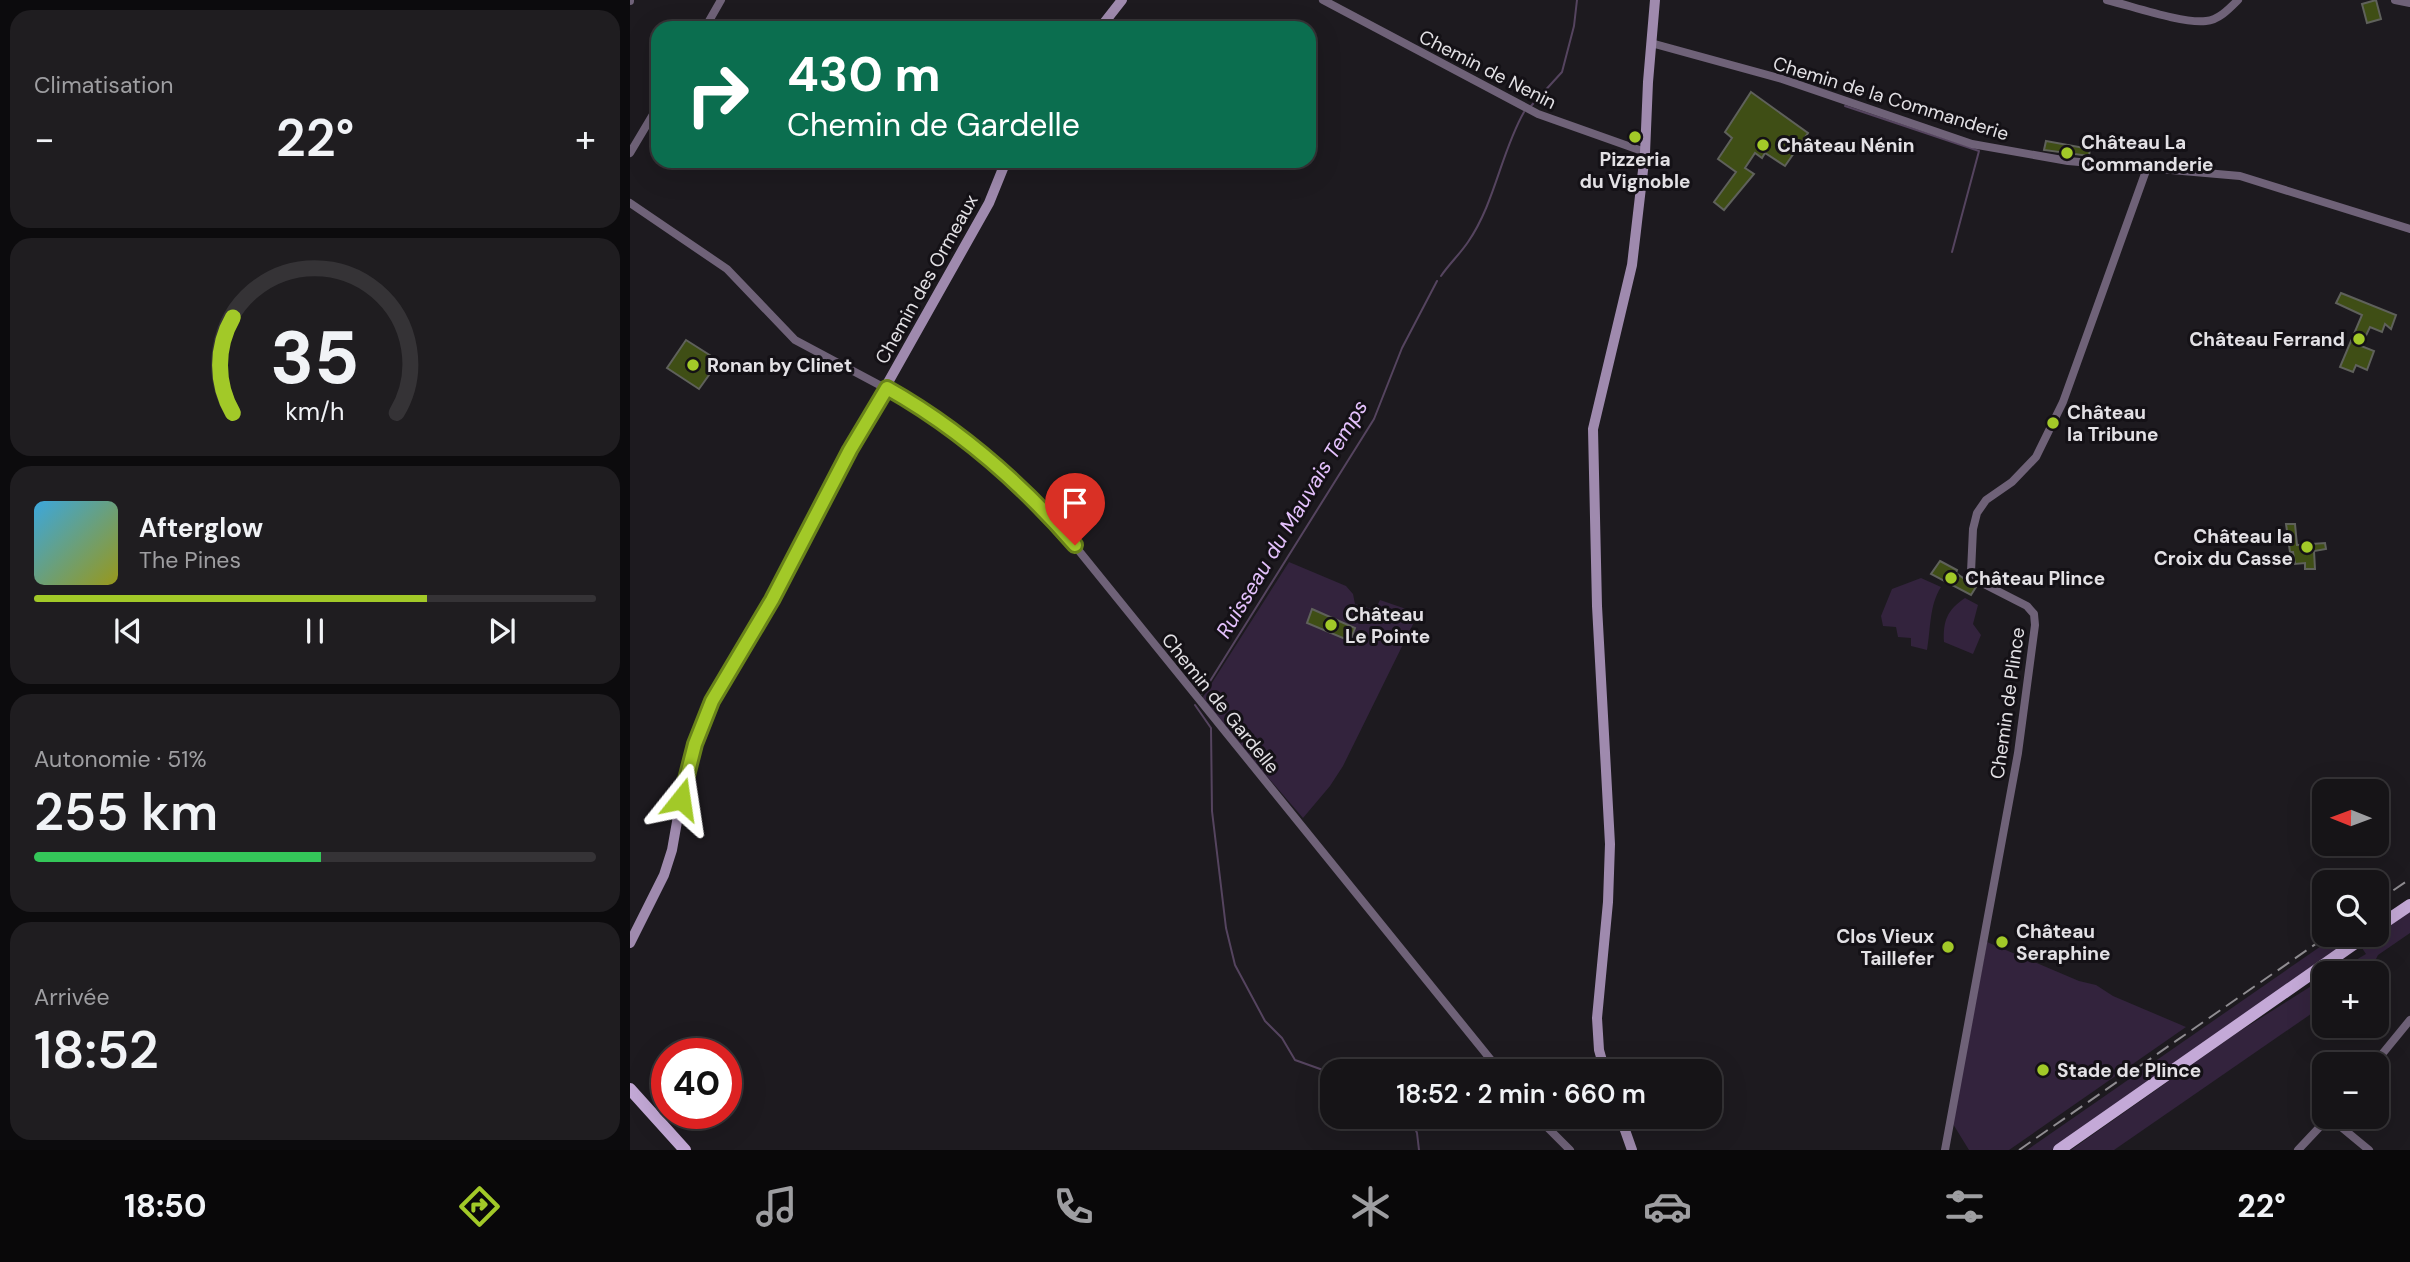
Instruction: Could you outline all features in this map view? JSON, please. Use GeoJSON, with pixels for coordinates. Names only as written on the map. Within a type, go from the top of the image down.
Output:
{"type":"FeatureCollection","features":[{"type":"Feature","properties":{"kind":"main road"},"geometry":{"type":"LineString","coordinates":[[1106,21],[1122,0]]}},
{"type":"Feature","properties":{"kind":"main road"},"geometry":{"type":"LineString","coordinates":[[1602,1059],[1597,1034],[1610,844],[1597,606],[1593,429],[1632,265],[1646,152],[1655,0]]}},
{"type":"Feature","properties":{"kind":"main road","name":"Chemin des Ormeaux"},"geometry":{"type":"LineString","coordinates":[[630,943],[664,875],[695,744],[708,710],[772,600],[850,450],[989,203],[1003,168]]}},
{"type":"Feature","properties":{"kind":"main road"},"geometry":{"type":"LineString","coordinates":[[2389,919],[2410,905]]}},
{"type":"Feature","properties":{"kind":"main road"},"geometry":{"type":"LineString","coordinates":[[2059,1150],[2349,947]]}},
{"type":"Feature","properties":{"kind":"main road"},"geometry":{"type":"LineString","coordinates":[[630,1089],[685,1150]]}},
{"type":"Feature","properties":{"kind":"main road"},"geometry":{"type":"LineString","coordinates":[[1625,1129],[1632,1150]]}},
{"type":"Feature","properties":{"kind":"street"},"geometry":{"type":"LineString","coordinates":[[709,21],[722,0]]}},
{"type":"Feature","properties":{"kind":"street","name":"Chemin de Nenin"},"geometry":{"type":"LineString","coordinates":[[1323,0],[1538,114],[1646,152]]}},
{"type":"Feature","properties":{"kind":"street"},"geometry":{"type":"LineString","coordinates":[[2107,0],[2208,22],[2227,11],[2238,0]]}},
{"type":"Feature","properties":{"kind":"street"},"geometry":{"type":"LineString","coordinates":[[2395,0],[2410,3]]}},
{"type":"Feature","properties":{"kind":"street","name":"Chemin de la Commanderie"},"geometry":{"type":"LineString","coordinates":[[1651,43],[1782,79],[1972,144],[2068,161],[2240,176],[2410,229]]}},
{"type":"Feature","properties":{"kind":"street"},"geometry":{"type":"LineString","coordinates":[[630,153],[651,118]]}},
{"type":"Feature","properties":{"kind":"street","name":"Chemin de Plince"},"geometry":{"type":"LineString","coordinates":[[1945,1150],[2022,727],[2035,625],[2034,614],[2027,606],[1982,583],[1971,572],[1973,528],[1977,513],[1986,500],[2012,482],[2036,457],[2063,402],[2147,167]]}},
{"type":"Feature","properties":{"kind":"street","name":"Chemin de Gardelle"},"geometry":{"type":"LineString","coordinates":[[630,203],[727,269],[795,340],[915,404],[962,438],[1054,520],[1490,1059]]}},
{"type":"Feature","properties":{"kind":"street"},"geometry":{"type":"LineString","coordinates":[[2384,1052],[2410,1020]]}},
{"type":"Feature","properties":{"kind":"street"},"geometry":{"type":"LineString","coordinates":[[1549,1129],[1570,1150]]}},
{"type":"Feature","properties":{"kind":"street"},"geometry":{"type":"LineString","coordinates":[[2298,1150],[2318,1129]]}},
{"type":"Feature","properties":{"kind":"street"},"geometry":{"type":"LineString","coordinates":[[2344,1129],[2369,1150]]}},
{"type":"Feature","properties":{"kind":"shaded area"},"geometry":{"type":"Polygon","coordinates":[[[1289,562],[1346,586],[1353,594],[1355,604],[1375,610],[1380,600],[1415,610],[1418,614],[1343,766],[1303,818],[1201,700],[1289,562]]]}},
{"type":"Feature","properties":{"kind":"shaded area"},"geometry":{"type":"Polygon","coordinates":[[[1921,578],[1941,587],[1932,609],[1927,650],[1911,646],[1911,638],[1898,637],[1896,627],[1883,626],[1881,616],[1892,589],[1921,578]]]}},
{"type":"Feature","properties":{"kind":"shaded area"},"geometry":{"type":"Polygon","coordinates":[[[1965,598],[1978,605],[1973,624],[1981,635],[1973,654],[1944,642],[1947,617],[1965,598]]]}},
{"type":"Feature","properties":{"kind":"shaded area"},"geometry":{"type":"Polygon","coordinates":[[[2410,911],[2410,933],[2378,955],[2376,959],[2379,961],[2354,961],[2366,954],[2361,947],[2389,947],[2389,925],[2410,911]]]}},
{"type":"Feature","properties":{"kind":"shaded area","name":"Stade de Plince"},"geometry":{"type":"Polygon","coordinates":[[[1987,942],[2079,981],[2096,985],[2113,996],[2186,1027],[2009,1150],[1969,1150],[1953,1124],[1987,942]]]}},
{"type":"Feature","properties":{"kind":"shaded area"},"geometry":{"type":"Polygon","coordinates":[[[2320,947],[2345,947],[2325,961],[2312,961],[2312,970],[2052,1150],[2027,1150],[2320,947]]]}},
{"type":"Feature","properties":{"kind":"shaded area"},"geometry":{"type":"Polygon","coordinates":[[[2312,986],[2312,1013],[2114,1150],[2071,1150],[2237,1033],[2312,986]]]}},
{"type":"Feature","properties":{"kind":"building"},"geometry":{"type":"Polygon","coordinates":[[[2376,0],[2381,19],[2367,23],[2362,4],[2376,0]]]}},
{"type":"Feature","properties":{"kind":"building","name":"Château Nénin"},"geometry":{"type":"Polygon","coordinates":[[[1751,92],[1808,133],[1785,166],[1765,153],[1762,158],[1755,153],[1745,168],[1754,174],[1724,210],[1714,202],[1736,172],[1718,159],[1732,138],[1725,132],[1751,92]]]}},
{"type":"Feature","properties":{"kind":"building"},"geometry":{"type":"Polygon","coordinates":[[[2046,141],[2090,149],[2089,156],[2044,150],[2046,141]]]}},
{"type":"Feature","properties":{"kind":"building","name":"Château Ferrand"},"geometry":{"type":"Polygon","coordinates":[[[2341,293],[2396,315],[2391,329],[2385,324],[2382,332],[2370,327],[2361,346],[2374,351],[2367,370],[2356,365],[2353,372],[2340,367],[2362,315],[2336,303],[2341,293]]]}},
{"type":"Feature","properties":{"kind":"building","name":"Ronan by Clinet"},"geometry":{"type":"Polygon","coordinates":[[[686,340],[719,361],[699,389],[667,368],[686,340]]]}},
{"type":"Feature","properties":{"kind":"building","name":"Château la Croix du Casse"},"geometry":{"type":"Polygon","coordinates":[[[2286,524],[2295,524],[2297,545],[2325,543],[2326,549],[2314,551],[2315,569],[2305,569],[2305,563],[2295,564],[2293,552],[2290,552],[2286,524]]]}},
{"type":"Feature","properties":{"kind":"building","name":"Château Plince"},"geometry":{"type":"Polygon","coordinates":[[[1940,561],[1957,570],[1956,573],[1976,587],[1971,595],[1931,574],[1940,561]]]}},
{"type":"Feature","properties":{"kind":"building","name":"Château Le Pointe"},"geometry":{"type":"Polygon","coordinates":[[[1312,609],[1355,628],[1350,641],[1307,623],[1312,609]]]}},
{"type":"Feature","properties":{"kind":"waterway","name":"Ruisseau du Mauvais Temps"},"geometry":{"type":"LineString","coordinates":[[1531,106],[1562,72],[1574,26],[1577,0]]}},
{"type":"Feature","properties":{"kind":"waterway"},"geometry":{"type":"LineString","coordinates":[[1845,106],[1979,151],[1952,252]]}},
{"type":"Feature","properties":{"kind":"waterway","name":"Ruisseau du Mauvais Temps"},"geometry":{"type":"LineString","coordinates":[[1441,276],[1477,227],[1524,112]]}},
{"type":"Feature","properties":{"kind":"waterway","name":"Ruisseau du Mauvais Temps"},"geometry":{"type":"LineString","coordinates":[[1202,694],[1374,419],[1402,348],[1437,281]]}},
{"type":"Feature","properties":{"kind":"waterway","name":"Ruisseau du Mauvais Temps"},"geometry":{"type":"LineString","coordinates":[[1195,705],[1211,728],[1212,811],[1226,928],[1235,965],[1265,1021],[1282,1038],[1295,1060],[1320,1069]]}},
{"type":"Feature","properties":{"kind":"waterway","name":"Ruisseau du Mauvais Temps"},"geometry":{"type":"LineString","coordinates":[[1415,1129],[1419,1150]]}},
{"type":"Feature","properties":{"kind":"railway"},"geometry":{"type":"LineString","coordinates":[[2389,893],[2410,879]]}},
{"type":"Feature","properties":{"kind":"railway"},"geometry":{"type":"LineString","coordinates":[[2019,1150],[2312,947]]}},
{"type":"Feature","properties":{"kind":"place","name":"Pizzeria du Vignoble"},"geometry":{"type":"Point","coordinates":[1635,137]}},
{"type":"Feature","properties":{"kind":"place","name":"Château Nénin"},"geometry":{"type":"Point","coordinates":[1763,145]}},
{"type":"Feature","properties":{"kind":"place","name":"Château La Commanderie"},"geometry":{"type":"Point","coordinates":[2067,153]}},
{"type":"Feature","properties":{"kind":"place","name":"Château Ferrand"},"geometry":{"type":"Point","coordinates":[2359,339]}},
{"type":"Feature","properties":{"kind":"place","name":"Ronan by Clinet"},"geometry":{"type":"Point","coordinates":[693,365]}},
{"type":"Feature","properties":{"kind":"place","name":"Château la Tribune"},"geometry":{"type":"Point","coordinates":[2053,423]}},
{"type":"Feature","properties":{"kind":"place","name":"Château la Croix du Casse"},"geometry":{"type":"Point","coordinates":[2307,547]}},
{"type":"Feature","properties":{"kind":"place","name":"Château Plince"},"geometry":{"type":"Point","coordinates":[1951,578]}},
{"type":"Feature","properties":{"kind":"place","name":"Château Le Pointe"},"geometry":{"type":"Point","coordinates":[1331,625]}},
{"type":"Feature","properties":{"kind":"place","name":"Château Seraphine"},"geometry":{"type":"Point","coordinates":[2002,942]}},
{"type":"Feature","properties":{"kind":"place","name":"Clos Vieux Taillefer"},"geometry":{"type":"Point","coordinates":[1948,947]}},
{"type":"Feature","properties":{"kind":"place","name":"Stade de Plince"},"geometry":{"type":"Point","coordinates":[2043,1070]}},
{"type":"Feature","properties":{"kind":"route"},"geometry":{"type":"LineString","coordinates":[[681,799],[695,744],[712,701],[772,600],[850,450],[887,388],[915,404],[982,454],[1054,520],[1075,545]]}}]}
